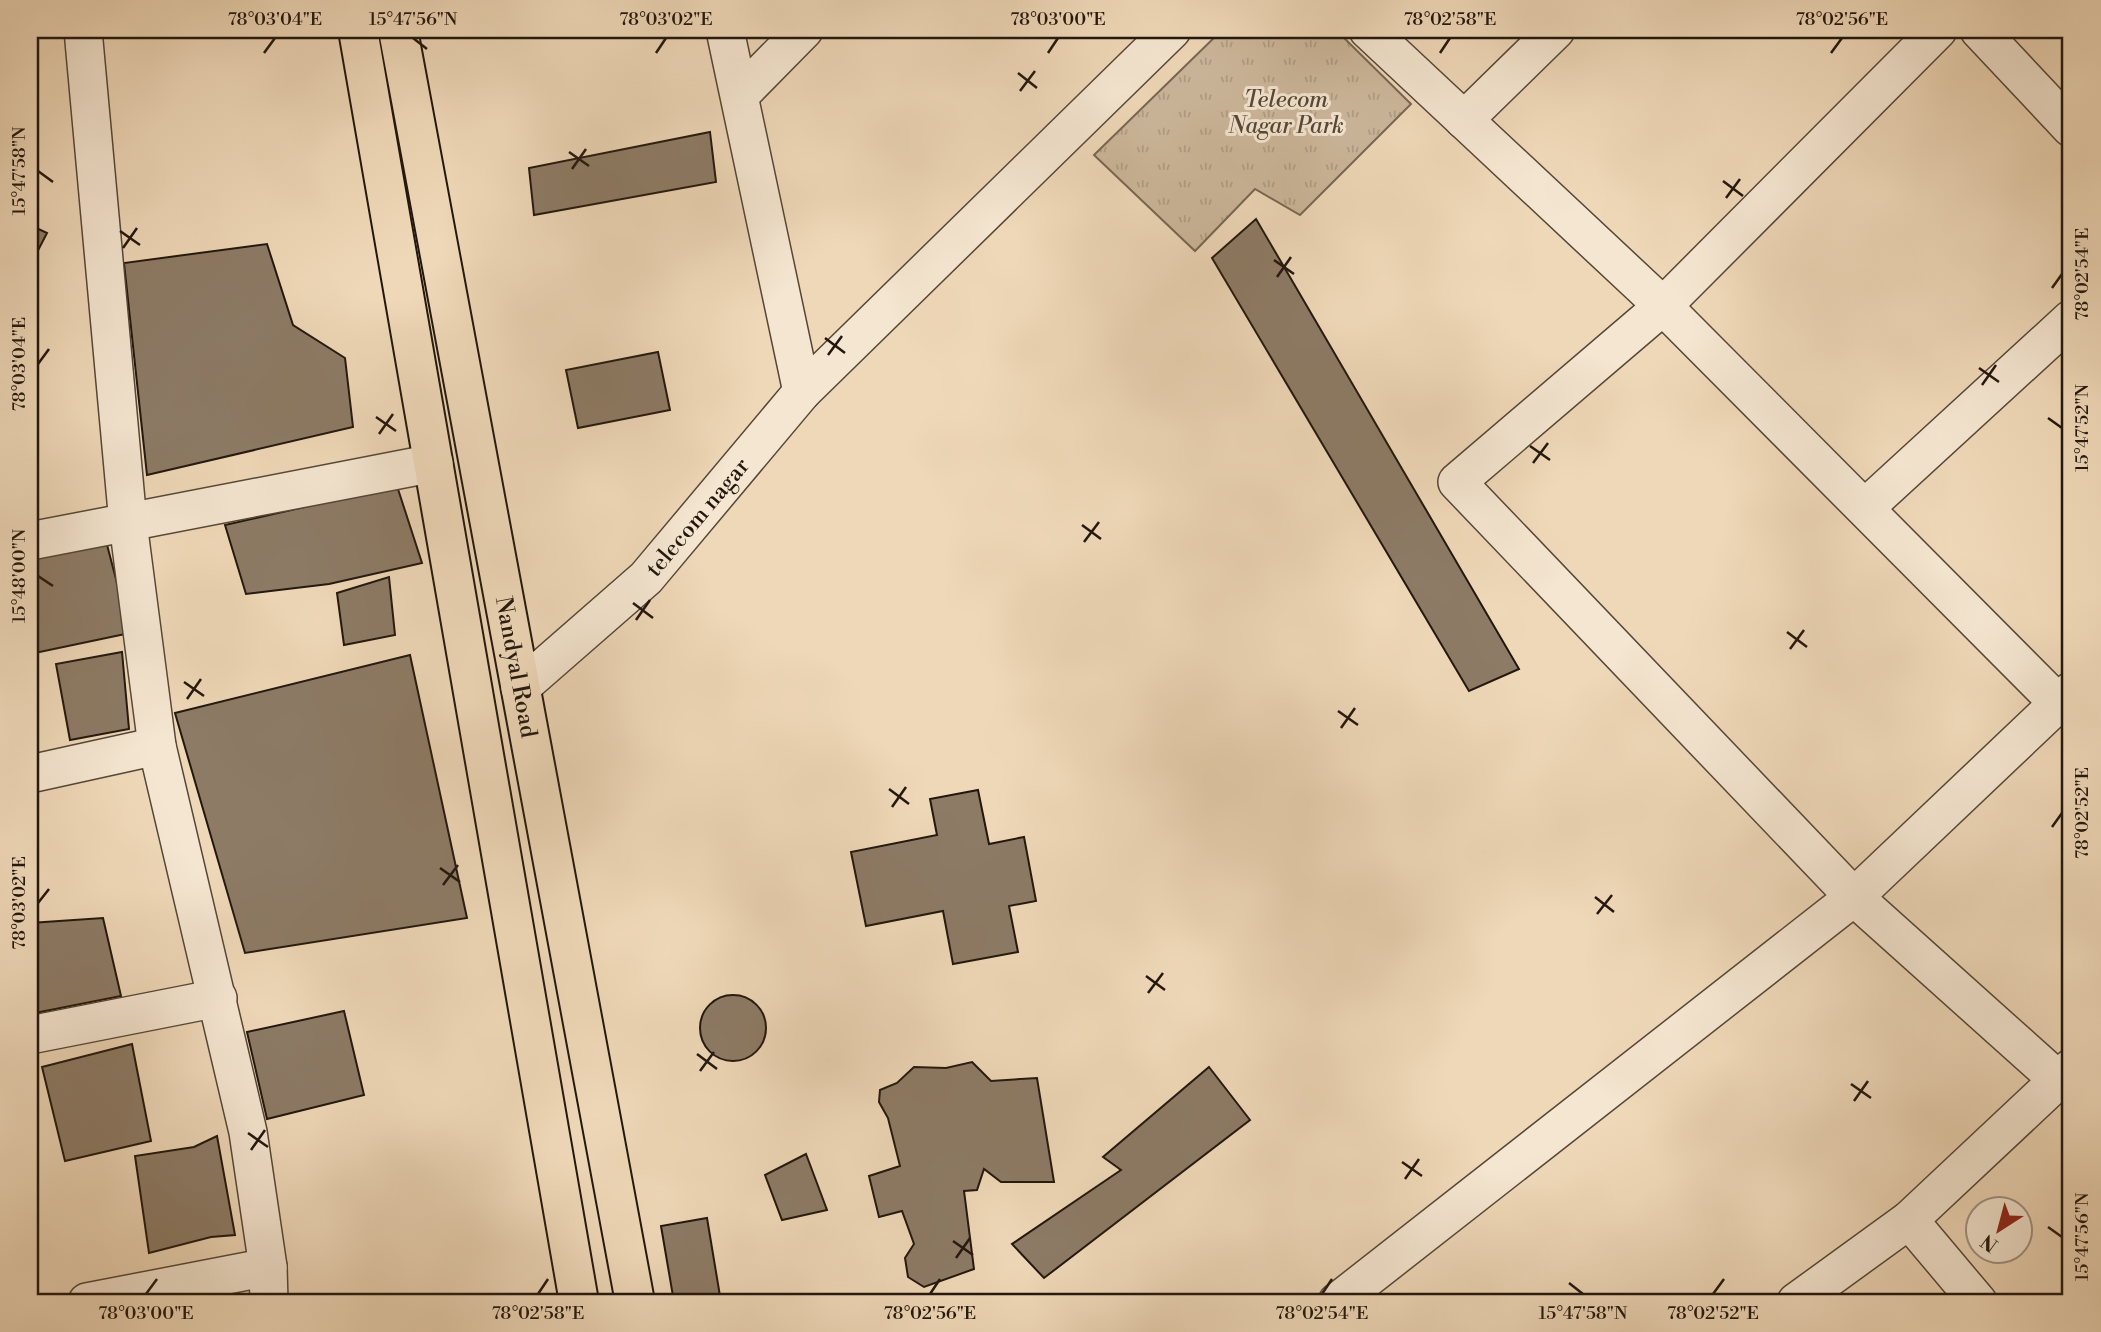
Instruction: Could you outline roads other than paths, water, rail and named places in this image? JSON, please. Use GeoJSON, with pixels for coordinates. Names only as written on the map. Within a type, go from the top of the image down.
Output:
{"type":"FeatureCollection","features":[{"type":"Feature","properties":{"kind":"main road","name":"Nandyal Road"},"geometry":{"type":"LineString","coordinates":[[358,30],[579,1302]]}},
{"type":"Feature","properties":{"kind":"main road","name":"Nandyal Road"},"geometry":{"type":"LineString","coordinates":[[398,30],[635,1302]]}},
{"type":"Feature","properties":{"kind":"street"},"geometry":{"type":"LineString","coordinates":[[83,30],[128,523],[157,746],[248,1132],[268,1285],[88,1302]]}},
{"type":"Feature","properties":{"kind":"street"},"geometry":{"type":"LineString","coordinates":[[725,30],[802,392]]}},
{"type":"Feature","properties":{"kind":"street"},"geometry":{"type":"LineString","coordinates":[[740,95],[804,30]]}},
{"type":"Feature","properties":{"kind":"street","name":"telecom nagar"},"geometry":{"type":"LineString","coordinates":[[520,688],[646,578],[802,392],[1172,30]]}},
{"type":"Feature","properties":{"kind":"street"},"geometry":{"type":"LineString","coordinates":[[1337,1302],[1854,897],[2065,697],[1864,508],[1663,306],[1368,30]]}},
{"type":"Feature","properties":{"kind":"street"},"geometry":{"type":"LineString","coordinates":[[1464,120],[1556,30]]}},
{"type":"Feature","properties":{"kind":"street"},"geometry":{"type":"LineString","coordinates":[[1796,1302],[1909,1220],[2065,1074],[1854,897],[1457,482],[1663,306],[1938,30]]}},
{"type":"Feature","properties":{"kind":"street"},"geometry":{"type":"LineString","coordinates":[[1979,30],[2071,128]]}},
{"type":"Feature","properties":{"kind":"street"},"geometry":{"type":"LineString","coordinates":[[1864,508],[2071,319]]}},
{"type":"Feature","properties":{"kind":"street"},"geometry":{"type":"LineString","coordinates":[[30,541],[435,463]]}},
{"type":"Feature","properties":{"kind":"street"},"geometry":{"type":"LineString","coordinates":[[30,774],[157,746]]}},
{"type":"Feature","properties":{"kind":"street"},"geometry":{"type":"LineString","coordinates":[[30,1035],[218,998]]}},
{"type":"Feature","properties":{"kind":"street"},"geometry":{"type":"LineString","coordinates":[[1909,1220],[1978,1302]]}},
{"type":"Feature","properties":{"kind":"park label","name":"Telecom Nagar Park"},"geometry":{"type":"Point","coordinates":[1286,112]}}]}
